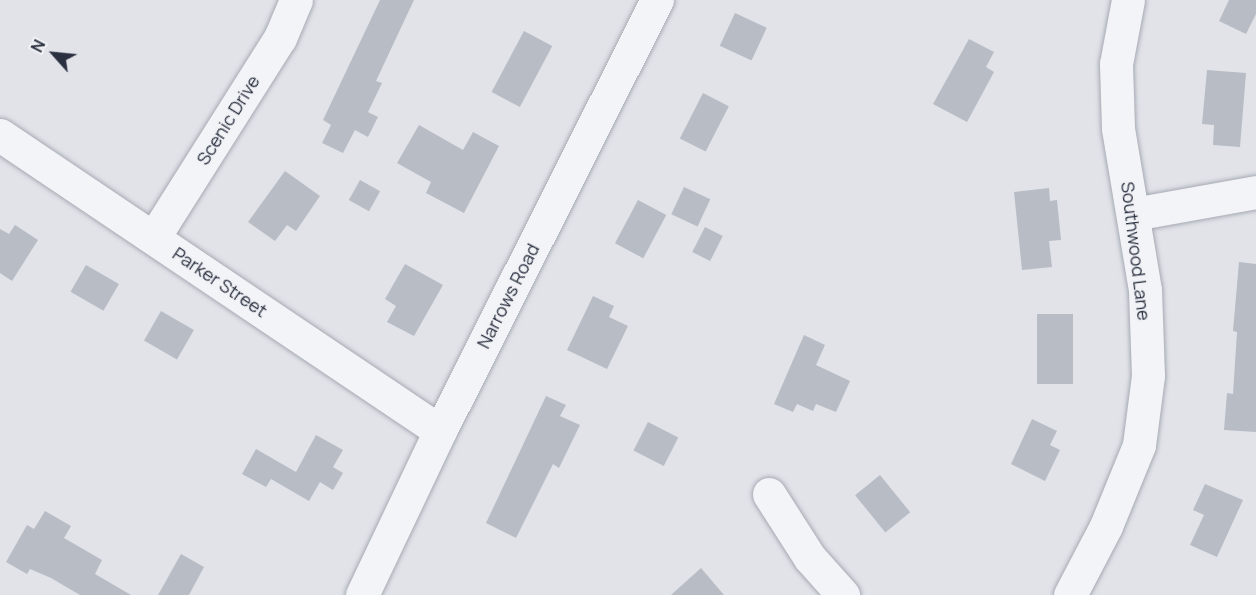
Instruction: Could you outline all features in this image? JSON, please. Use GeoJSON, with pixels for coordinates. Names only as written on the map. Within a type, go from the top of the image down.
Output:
{"type":"FeatureCollection","features":[{"type":"Feature","properties":{"kind":"street","name":"Scenic Drive"},"geometry":{"type":"LineString","coordinates":[[154,237],[280,38],[296,0]]}},
{"type":"Feature","properties":{"kind":"street","name":"Narrows Road"},"geometry":{"type":"LineString","coordinates":[[362,595],[440,430],[657,0]]}},
{"type":"Feature","properties":{"kind":"street","name":"Southwood Lane"},"geometry":{"type":"LineString","coordinates":[[1070,595],[1106,526],[1139,446],[1148,376],[1145,290],[1118,128],[1116,64],[1128,0]]}},
{"type":"Feature","properties":{"kind":"street","name":"Parker Street"},"geometry":{"type":"LineString","coordinates":[[0,135],[440,430]]}},
{"type":"Feature","properties":{"kind":"street"},"geometry":{"type":"LineString","coordinates":[[1133,214],[1256,192]]}},
{"type":"Feature","properties":{"kind":"street"},"geometry":{"type":"LineString","coordinates":[[769,494],[810,558],[843,595]]}},
{"type":"Feature","properties":{"kind":"building"},"geometry":{"type":"Polygon","coordinates":[[[380,0],[414,0],[376,81],[382,83],[368,112],[378,117],[368,137],[355,130],[343,153],[322,143],[331,125],[323,120],[380,0]]]}},
{"type":"Feature","properties":{"kind":"building"},"geometry":{"type":"Polygon","coordinates":[[[1229,0],[1256,0],[1256,14],[1246,34],[1219,21],[1229,0]]]}},
{"type":"Feature","properties":{"kind":"building"},"geometry":{"type":"Polygon","coordinates":[[[735,13],[767,28],[752,60],[720,46],[735,13]]]}},
{"type":"Feature","properties":{"kind":"building"},"geometry":{"type":"Polygon","coordinates":[[[524,31],[552,46],[520,107],[492,92],[524,31]]]}},
{"type":"Feature","properties":{"kind":"building"},"geometry":{"type":"Polygon","coordinates":[[[969,39],[994,52],[986,67],[994,72],[967,122],[933,104],[969,39]]]}},
{"type":"Feature","properties":{"kind":"building"},"geometry":{"type":"Polygon","coordinates":[[[1207,70],[1246,73],[1240,147],[1213,145],[1214,125],[1202,124],[1207,70]]]}},
{"type":"Feature","properties":{"kind":"building"},"geometry":{"type":"Polygon","coordinates":[[[703,93],[729,106],[706,152],[680,138],[703,93]]]}},
{"type":"Feature","properties":{"kind":"building"},"geometry":{"type":"Polygon","coordinates":[[[419,125],[463,150],[473,132],[499,146],[464,213],[426,193],[431,182],[397,163],[419,125]]]}},
{"type":"Feature","properties":{"kind":"building"},"geometry":{"type":"Polygon","coordinates":[[[285,171],[320,196],[296,231],[287,225],[275,241],[248,222],[285,171]]]}},
{"type":"Feature","properties":{"kind":"building"},"geometry":{"type":"Polygon","coordinates":[[[360,180],[380,191],[369,211],[349,200],[360,180]]]}},
{"type":"Feature","properties":{"kind":"building"},"geometry":{"type":"Polygon","coordinates":[[[684,187],[710,199],[698,226],[671,214],[684,187]]]}},
{"type":"Feature","properties":{"kind":"building"},"geometry":{"type":"Polygon","coordinates":[[[1049,188],[1050,201],[1057,200],[1061,240],[1049,241],[1052,267],[1022,270],[1014,192],[1049,188]]]}},
{"type":"Feature","properties":{"kind":"building"},"geometry":{"type":"Polygon","coordinates":[[[638,200],[666,215],[643,258],[615,243],[638,200]]]}},
{"type":"Feature","properties":{"kind":"building"},"geometry":{"type":"Polygon","coordinates":[[[15,225],[38,240],[12,281],[0,273],[0,229],[9,234],[15,225]]]}},
{"type":"Feature","properties":{"kind":"building"},"geometry":{"type":"Polygon","coordinates":[[[705,227],[723,236],[710,261],[692,252],[705,227]]]}},
{"type":"Feature","properties":{"kind":"building"},"geometry":{"type":"Polygon","coordinates":[[[1239,262],[1256,264],[1256,432],[1224,430],[1227,393],[1233,394],[1237,332],[1233,331],[1239,262]]]}},
{"type":"Feature","properties":{"kind":"building"},"geometry":{"type":"Polygon","coordinates":[[[405,264],[443,285],[414,336],[387,322],[396,306],[385,299],[405,264]]]}},
{"type":"Feature","properties":{"kind":"building"},"geometry":{"type":"Polygon","coordinates":[[[86,265],[119,284],[103,311],[71,292],[86,265]]]}},
{"type":"Feature","properties":{"kind":"building"},"geometry":{"type":"Polygon","coordinates":[[[593,296],[614,306],[609,317],[628,326],[607,369],[567,350],[593,296]]]}},
{"type":"Feature","properties":{"kind":"building"},"geometry":{"type":"Polygon","coordinates":[[[161,311],[194,330],[177,359],[144,340],[161,311]]]}},
{"type":"Feature","properties":{"kind":"building"},"geometry":{"type":"Polygon","coordinates":[[[1037,314],[1073,314],[1073,384],[1037,384],[1037,314]]]}},
{"type":"Feature","properties":{"kind":"building"},"geometry":{"type":"Polygon","coordinates":[[[804,335],[825,345],[816,365],[850,381],[836,412],[816,404],[813,411],[797,404],[793,412],[774,404],[804,335]]]}},
{"type":"Feature","properties":{"kind":"building"},"geometry":{"type":"Polygon","coordinates":[[[546,396],[566,405],[560,416],[580,425],[559,468],[553,464],[516,538],[486,523],[546,396]]]}},
{"type":"Feature","properties":{"kind":"building"},"geometry":{"type":"Polygon","coordinates":[[[1032,419],[1057,431],[1050,445],[1060,450],[1045,481],[1011,464],[1032,419]]]}},
{"type":"Feature","properties":{"kind":"building"},"geometry":{"type":"Polygon","coordinates":[[[648,422],[678,437],[664,466],[633,451],[648,422]]]}},
{"type":"Feature","properties":{"kind":"building"},"geometry":{"type":"Polygon","coordinates":[[[316,435],[343,450],[333,467],[343,473],[333,490],[320,482],[309,501],[271,479],[266,487],[242,474],[256,449],[296,472],[316,435]]]}},
{"type":"Feature","properties":{"kind":"building"},"geometry":{"type":"Polygon","coordinates":[[[880,475],[910,512],[885,532],[855,495],[880,475]]]}},
{"type":"Feature","properties":{"kind":"building"},"geometry":{"type":"Polygon","coordinates":[[[1205,484],[1243,500],[1217,557],[1190,545],[1204,515],[1193,510],[1205,484]]]}},
{"type":"Feature","properties":{"kind":"building"},"geometry":{"type":"Polygon","coordinates":[[[45,511],[71,526],[64,538],[102,560],[95,574],[131,595],[80,595],[51,578],[30,569],[27,574],[6,562],[27,525],[34,529],[45,511]]]}},
{"type":"Feature","properties":{"kind":"building"},"geometry":{"type":"Polygon","coordinates":[[[181,554],[204,567],[189,595],[158,595],[181,554]]]}},
{"type":"Feature","properties":{"kind":"building"},"geometry":{"type":"Polygon","coordinates":[[[701,568],[724,595],[671,595],[701,568]]]}}]}
